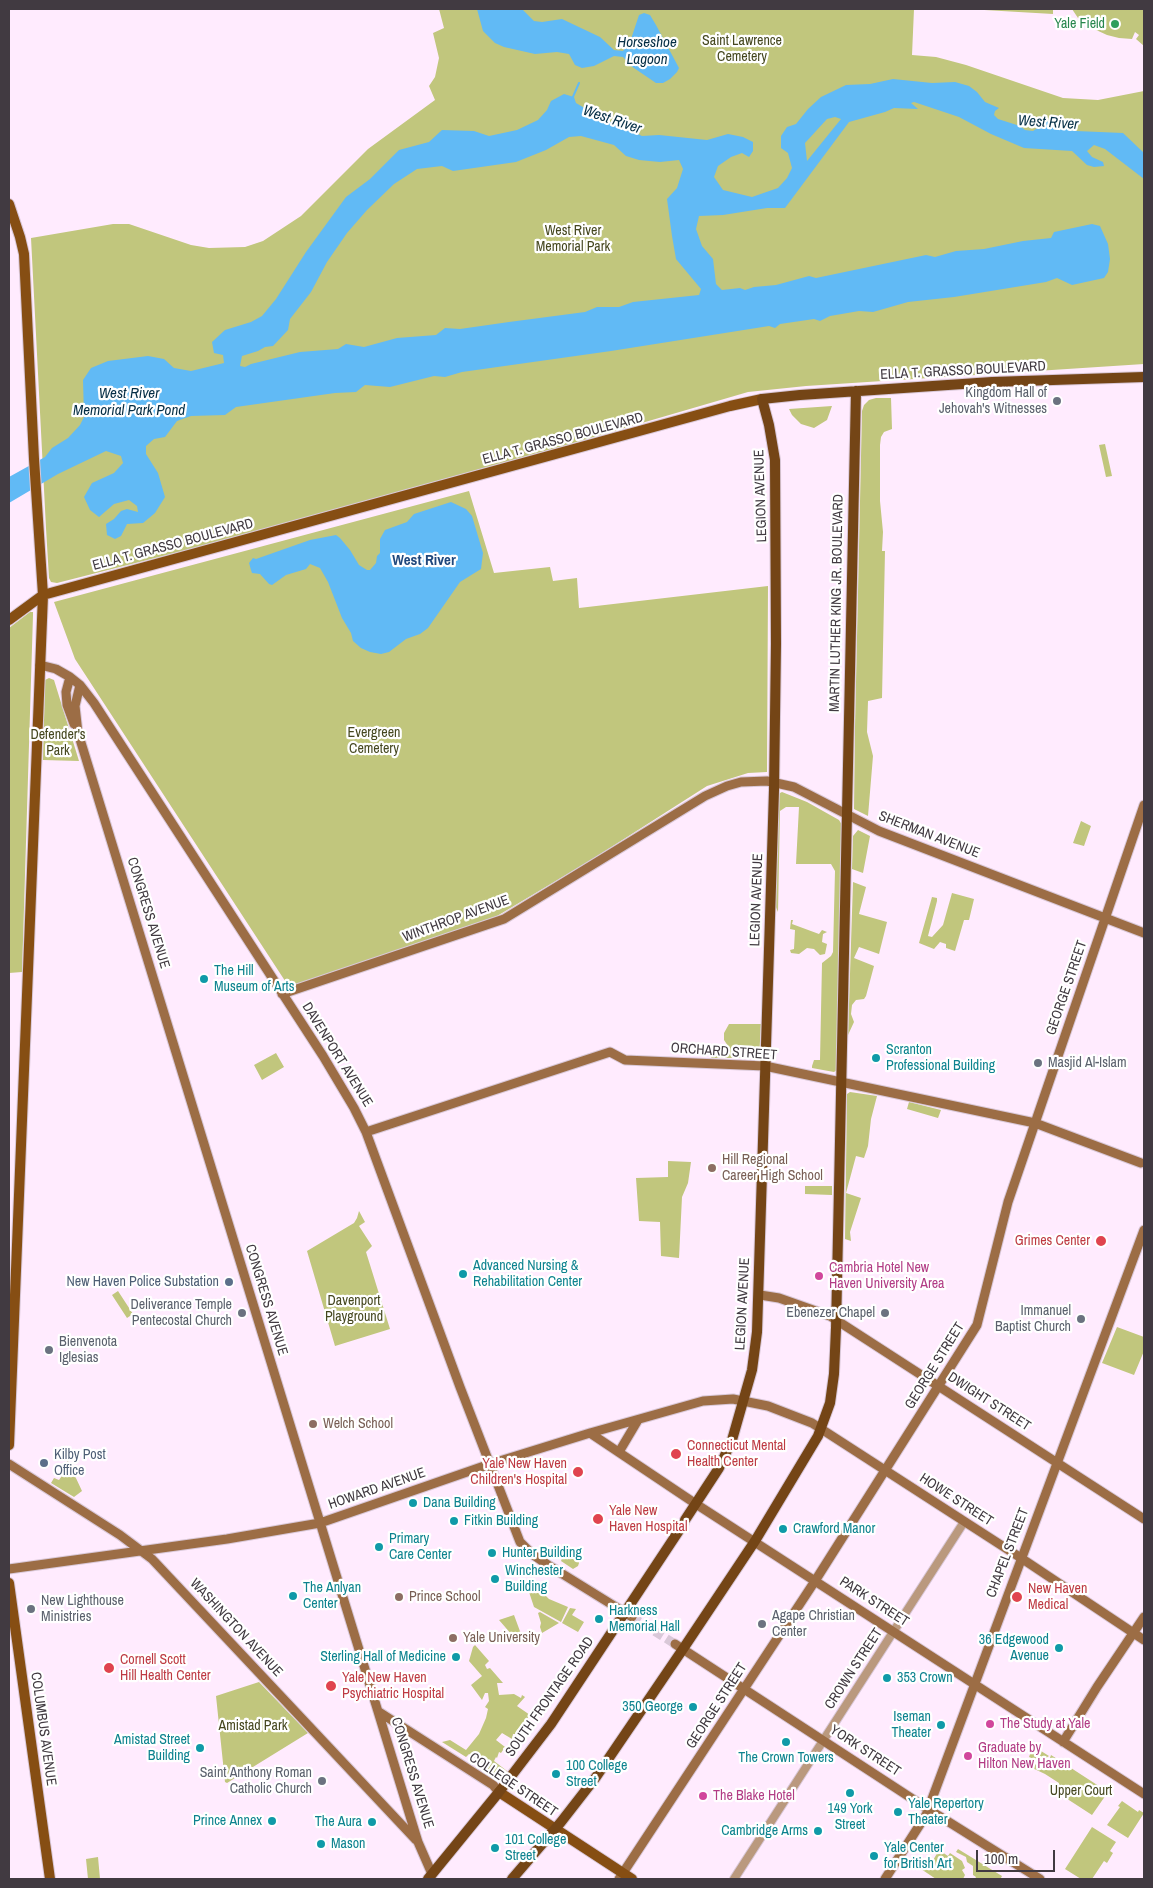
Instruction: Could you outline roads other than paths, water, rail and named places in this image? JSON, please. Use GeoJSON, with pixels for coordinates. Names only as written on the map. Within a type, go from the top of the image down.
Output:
{"type":"FeatureCollection","features":[{"type":"Feature","properties":{"kind":"highway","name":"ELLA T. GRASSO BOULEVARD"},"geometry":{"type":"LineString","coordinates":[[762,399],[992,382],[1144,377]]}},
{"type":"Feature","properties":{"kind":"highway","name":"MARTIN LUTHER KING JR. BOULEVARD"},"geometry":{"type":"LineString","coordinates":[[512,1879],[596,1777],[679,1647],[755,1540],[821,1429],[833,1386],[856,391]]}},
{"type":"Feature","properties":{"kind":"highway","name":"LEGION AVENUE"},"geometry":{"type":"LineString","coordinates":[[744,1401],[755,1351],[760,1296],[774,782],[776,474],[771,435],[762,399]]}},
{"type":"Feature","properties":{"kind":"highway","name":"SOUTH FRONTAGE ROAD"},"geometry":{"type":"LineString","coordinates":[[430,1876],[499,1792],[551,1724],[629,1615],[684,1521],[727,1454],[744,1401]]}},
{"type":"Feature","properties":{"kind":"main road"},"geometry":{"type":"LineString","coordinates":[[9,204],[24,254],[43,595],[11,1347],[9,1445]]}},
{"type":"Feature","properties":{"kind":"main road","name":"ELLA T. GRASSO BOULEVARD"},"geometry":{"type":"LineString","coordinates":[[9,620],[43,595],[730,406],[762,399]]}},
{"type":"Feature","properties":{"kind":"main road","name":"DAVENPORT AVENUE"},"geometry":{"type":"LineString","coordinates":[[40,665],[56,669],[70,677],[80,685],[94,703],[354,1108],[366,1132],[490,1464]]}},
{"type":"Feature","properties":{"kind":"main road","name":"CONGRESS AVENUE"},"geometry":{"type":"LineString","coordinates":[[70,677],[66,692],[71,719],[78,733],[430,1876]]}},
{"type":"Feature","properties":{"kind":"main road","name":"CONGRESS AVENUE"},"geometry":{"type":"LineString","coordinates":[[78,733],[75,706],[80,685]]}},
{"type":"Feature","properties":{"kind":"main road","name":"SHERMAN AVENUE"},"geometry":{"type":"LineString","coordinates":[[705,796],[741,782],[774,782],[794,787],[879,831],[1144,933]]}},
{"type":"Feature","properties":{"kind":"main road","name":"WINTHROP AVENUE"},"geometry":{"type":"LineString","coordinates":[[282,994],[504,919],[705,796]]}},
{"type":"Feature","properties":{"kind":"main road","name":"GEORGE STREET"},"geometry":{"type":"LineString","coordinates":[[625,1877],[977,1325],[1008,1202],[1144,805]]}},
{"type":"Feature","properties":{"kind":"main road","name":"ORCHARD STREET"},"geometry":{"type":"LineString","coordinates":[[366,1132],[610,1052],[625,1060],[765,1066],[1035,1123],[1141,1163]]}},
{"type":"Feature","properties":{"kind":"main road","name":"CHAPEL STREET"},"geometry":{"type":"LineString","coordinates":[[884,1879],[926,1815],[1144,1230]]}},
{"type":"Feature","properties":{"kind":"main road","name":"DWIGHT STREET"},"geometry":{"type":"LineString","coordinates":[[760,1296],[775,1297],[798,1304],[836,1320],[1144,1519]]}},
{"type":"Feature","properties":{"kind":"main road","name":"HOWARD AVENUE"},"geometry":{"type":"LineString","coordinates":[[9,1569],[320,1523],[490,1464],[590,1433],[704,1401],[733,1398],[744,1401]]}},
{"type":"Feature","properties":{"kind":"main road","name":"HOWE STREET"},"geometry":{"type":"LineString","coordinates":[[744,1401],[768,1406],[800,1418],[821,1429],[1144,1640]]}},
{"type":"Feature","properties":{"kind":"main road"},"geometry":{"type":"LineString","coordinates":[[619,1452],[638,1420]]}},
{"type":"Feature","properties":{"kind":"main road","name":"PARK STREET"},"geometry":{"type":"LineString","coordinates":[[590,1433],[696,1504],[755,1540],[815,1581],[1144,1794]]}},
{"type":"Feature","properties":{"kind":"main road","name":"WASHINGTON AVENUE"},"geometry":{"type":"LineString","coordinates":[[9,1464],[120,1535],[152,1559],[418,1842]]}},
{"type":"Feature","properties":{"kind":"main road"},"geometry":{"type":"LineString","coordinates":[[490,1464],[518,1538],[524,1546],[555,1570],[629,1615]]}},
{"type":"Feature","properties":{"kind":"main road","name":"COLUMBUS AVENUE"},"geometry":{"type":"LineString","coordinates":[[9,1583],[50,1879]]}},
{"type":"Feature","properties":{"kind":"main road"},"geometry":{"type":"LineString","coordinates":[[1063,1742],[1144,1617]]}},
{"type":"Feature","properties":{"kind":"main road","name":"YORK STREET"},"geometry":{"type":"LineString","coordinates":[[679,1647],[1040,1879]]}},
{"type":"Feature","properties":{"kind":"main road","name":"COLLEGE STREET"},"geometry":{"type":"LineString","coordinates":[[378,1712],[492,1785],[499,1792],[625,1877]]}},
{"type":"Feature","properties":{"kind":"street","name":"CROWN STREET"},"geometry":{"type":"LineString","coordinates":[[734,1879],[964,1522]]}},
{"type":"Feature","properties":{"kind":"water","name":"Horseshoe Lagoon"},"geometry":{"type":"Polygon","coordinates":[[[477,9],[522,9],[534,21],[542,22],[562,19],[600,37],[614,50],[623,51],[631,39],[639,15],[644,13],[650,15],[679,68],[670,79],[663,83],[656,83],[631,66],[623,57],[614,56],[594,66],[582,68],[575,65],[569,54],[557,52],[535,54],[504,47],[495,43],[483,31],[477,9]]]}},
{"type":"Feature","properties":{"kind":"water","name":"West River Memorial Park Pond"},"geometry":{"type":"Polygon","coordinates":[[[893,79],[932,83],[955,82],[969,86],[985,102],[999,108],[995,111],[994,115],[998,119],[1020,126],[1025,130],[1033,131],[1048,121],[1058,122],[1060,127],[1076,131],[1123,133],[1144,153],[1144,179],[1105,149],[1094,145],[1087,151],[1092,157],[1103,162],[1104,166],[1094,167],[1087,165],[1072,151],[1024,148],[991,134],[959,117],[914,102],[911,103],[918,109],[894,108],[849,122],[785,208],[767,208],[723,215],[699,216],[696,229],[702,246],[713,259],[716,284],[722,290],[740,288],[745,290],[754,287],[776,285],[809,276],[816,278],[926,255],[935,257],[956,251],[984,249],[1023,241],[1051,238],[1054,232],[1092,224],[1100,226],[1108,244],[1110,259],[1108,272],[1104,278],[1072,285],[1057,278],[1046,282],[954,297],[908,302],[873,312],[859,311],[830,316],[820,321],[814,319],[780,324],[775,328],[769,326],[462,372],[445,377],[434,376],[390,387],[365,385],[356,392],[335,393],[236,407],[225,415],[191,416],[177,421],[165,437],[154,439],[146,446],[146,454],[158,473],[165,497],[155,513],[143,523],[127,524],[121,536],[115,539],[107,535],[106,524],[121,511],[127,509],[138,512],[137,506],[129,500],[114,504],[99,517],[90,510],[84,497],[92,483],[114,473],[123,463],[121,456],[106,451],[58,474],[9,503],[9,477],[45,457],[52,448],[68,438],[80,425],[84,417],[83,380],[91,368],[108,361],[148,356],[164,359],[174,368],[191,371],[224,363],[223,355],[214,353],[212,342],[225,330],[251,322],[262,316],[276,299],[306,252],[346,197],[370,179],[399,150],[429,142],[442,130],[474,131],[489,136],[517,130],[538,120],[547,110],[551,101],[564,94],[574,97],[576,103],[605,120],[642,136],[659,135],[707,140],[728,134],[743,137],[753,142],[753,151],[749,157],[742,153],[731,157],[718,166],[714,177],[723,190],[752,197],[778,188],[787,178],[792,168],[788,153],[781,148],[781,136],[787,127],[796,124],[821,97],[846,85],[870,84],[893,79]],[[835,117],[827,119],[805,143],[807,161],[841,119],[835,117]],[[581,136],[569,137],[546,150],[516,162],[453,171],[442,166],[417,169],[394,184],[347,233],[327,262],[311,292],[290,319],[288,330],[273,346],[265,347],[242,356],[240,366],[245,367],[300,352],[338,349],[346,344],[364,347],[397,338],[436,335],[445,328],[460,329],[585,312],[597,307],[619,307],[633,302],[699,295],[701,289],[676,259],[672,236],[667,199],[677,188],[683,169],[679,160],[660,162],[639,160],[626,156],[614,145],[581,136]]]}},
{"type":"Feature","properties":{"kind":"water"},"geometry":{"type":"Polygon","coordinates":[[[451,502],[466,509],[472,516],[483,553],[481,569],[460,582],[428,628],[420,634],[406,639],[389,652],[381,654],[370,652],[361,648],[353,641],[328,582],[320,568],[310,564],[306,569],[286,575],[272,585],[260,574],[252,573],[249,563],[253,558],[256,559],[310,540],[336,535],[350,550],[359,565],[370,570],[376,563],[377,556],[380,553],[380,539],[385,530],[407,522],[414,514],[451,502]]]}},
{"type":"Feature","properties":{"kind":"waterway"},"geometry":{"type":"LineString","coordinates":[[572,99],[579,83]]}},
{"type":"Feature","properties":{"kind":"tunnel"},"geometry":{"type":"LineString","coordinates":[[632,1617],[675,1644]]}},
{"type":"Feature","properties":{"kind":"place","name":"Yale Field"},"geometry":{"type":"Point","coordinates":[1115,24]}},
{"type":"Feature","properties":{"kind":"place","name":"Kingdom Hall of Jehovah's Witnesses"},"geometry":{"type":"Point","coordinates":[1057,401]}},
{"type":"Feature","properties":{"kind":"place","name":"The Hill Museum of Arts"},"geometry":{"type":"Point","coordinates":[204,979]}},
{"type":"Feature","properties":{"kind":"place","name":"Scranton Professional Building"},"geometry":{"type":"Point","coordinates":[876,1058]}},
{"type":"Feature","properties":{"kind":"place","name":"Masjid Al-Islam"},"geometry":{"type":"Point","coordinates":[1038,1063]}},
{"type":"Feature","properties":{"kind":"place","name":"Hill Regional Career High School"},"geometry":{"type":"Point","coordinates":[712,1168]}},
{"type":"Feature","properties":{"kind":"place","name":"Grimes Center"},"geometry":{"type":"Point","coordinates":[1101,1241]}},
{"type":"Feature","properties":{"kind":"place","name":"Advanced Nursing & Rehabilitation Center"},"geometry":{"type":"Point","coordinates":[463,1274]}},
{"type":"Feature","properties":{"kind":"place","name":"Cambria Hotel New Haven University Area"},"geometry":{"type":"Point","coordinates":[819,1276]}},
{"type":"Feature","properties":{"kind":"place","name":"New Haven Police Substation"},"geometry":{"type":"Point","coordinates":[229,1282]}},
{"type":"Feature","properties":{"kind":"place","name":"Deliverance Temple Pentecostal Church"},"geometry":{"type":"Point","coordinates":[242,1313]}},
{"type":"Feature","properties":{"kind":"place","name":"Ebenezer Chapel"},"geometry":{"type":"Point","coordinates":[885,1313]}},
{"type":"Feature","properties":{"kind":"place","name":"Immanuel Baptist Church"},"geometry":{"type":"Point","coordinates":[1081,1319]}},
{"type":"Feature","properties":{"kind":"place","name":"Bienvenota Iglesias"},"geometry":{"type":"Point","coordinates":[49,1350]}},
{"type":"Feature","properties":{"kind":"place","name":"Welch School"},"geometry":{"type":"Point","coordinates":[313,1424]}},
{"type":"Feature","properties":{"kind":"place","name":"Connecticut Mental Health Center"},"geometry":{"type":"Point","coordinates":[676,1454]}},
{"type":"Feature","properties":{"kind":"place","name":"Kilby Post Office"},"geometry":{"type":"Point","coordinates":[44,1463]}},
{"type":"Feature","properties":{"kind":"place","name":"Yale New Haven Children's Hospital"},"geometry":{"type":"Point","coordinates":[578,1472]}},
{"type":"Feature","properties":{"kind":"place","name":"Dana Building"},"geometry":{"type":"Point","coordinates":[413,1503]}},
{"type":"Feature","properties":{"kind":"place","name":"Yale New Haven Hospital"},"geometry":{"type":"Point","coordinates":[598,1519]}},
{"type":"Feature","properties":{"kind":"place","name":"Fitkin Building"},"geometry":{"type":"Point","coordinates":[454,1521]}},
{"type":"Feature","properties":{"kind":"place","name":"Crawford Manor"},"geometry":{"type":"Point","coordinates":[783,1529]}},
{"type":"Feature","properties":{"kind":"place","name":"Primary Care Center"},"geometry":{"type":"Point","coordinates":[379,1547]}},
{"type":"Feature","properties":{"kind":"place","name":"Hunter Building"},"geometry":{"type":"Point","coordinates":[492,1553]}},
{"type":"Feature","properties":{"kind":"place","name":"Winchester Building"},"geometry":{"type":"Point","coordinates":[495,1579]}},
{"type":"Feature","properties":{"kind":"place","name":"The Anlyan Center"},"geometry":{"type":"Point","coordinates":[293,1596]}},
{"type":"Feature","properties":{"kind":"place","name":"Prince School"},"geometry":{"type":"Point","coordinates":[399,1597]}},
{"type":"Feature","properties":{"kind":"place","name":"New Haven Medical"},"geometry":{"type":"Point","coordinates":[1017,1597]}},
{"type":"Feature","properties":{"kind":"place","name":"New Lighthouse Ministries"},"geometry":{"type":"Point","coordinates":[31,1609]}},
{"type":"Feature","properties":{"kind":"place","name":"Harkness Memorial Hall"},"geometry":{"type":"Point","coordinates":[599,1619]}},
{"type":"Feature","properties":{"kind":"place","name":"Agape Christian Center"},"geometry":{"type":"Point","coordinates":[762,1624]}},
{"type":"Feature","properties":{"kind":"place","name":"Yale University"},"geometry":{"type":"Point","coordinates":[453,1638]}},
{"type":"Feature","properties":{"kind":"place","name":"36 Edgewood Avenue"},"geometry":{"type":"Point","coordinates":[1059,1648]}},
{"type":"Feature","properties":{"kind":"place","name":"Sterling Hall of Medicine"},"geometry":{"type":"Point","coordinates":[456,1657]}},
{"type":"Feature","properties":{"kind":"place","name":"Cornell Scott Hill Health Center"},"geometry":{"type":"Point","coordinates":[109,1668]}},
{"type":"Feature","properties":{"kind":"place","name":"353 Crown"},"geometry":{"type":"Point","coordinates":[887,1678]}},
{"type":"Feature","properties":{"kind":"place","name":"Yale New Haven Psychiatric Hospital"},"geometry":{"type":"Point","coordinates":[331,1686]}},
{"type":"Feature","properties":{"kind":"place","name":"350 George"},"geometry":{"type":"Point","coordinates":[693,1707]}},
{"type":"Feature","properties":{"kind":"place","name":"The Study at Yale"},"geometry":{"type":"Point","coordinates":[990,1724]}},
{"type":"Feature","properties":{"kind":"place","name":"Iseman Theater"},"geometry":{"type":"Point","coordinates":[941,1725]}},
{"type":"Feature","properties":{"kind":"place","name":"The Crown Towers"},"geometry":{"type":"Point","coordinates":[786,1742]}},
{"type":"Feature","properties":{"kind":"place","name":"Amistad Street Building"},"geometry":{"type":"Point","coordinates":[200,1748]}},
{"type":"Feature","properties":{"kind":"place","name":"Graduate by Hilton New Haven"},"geometry":{"type":"Point","coordinates":[968,1756]}},
{"type":"Feature","properties":{"kind":"place","name":"100 College Street"},"geometry":{"type":"Point","coordinates":[556,1774]}},
{"type":"Feature","properties":{"kind":"place","name":"Saint Anthony Roman Catholic Church"},"geometry":{"type":"Point","coordinates":[322,1781]}},
{"type":"Feature","properties":{"kind":"place","name":"149 York Street"},"geometry":{"type":"Point","coordinates":[850,1793]}},
{"type":"Feature","properties":{"kind":"place","name":"The Blake Hotel"},"geometry":{"type":"Point","coordinates":[703,1796]}},
{"type":"Feature","properties":{"kind":"place","name":"Yale Repertory Theater"},"geometry":{"type":"Point","coordinates":[898,1812]}},
{"type":"Feature","properties":{"kind":"place","name":"Prince Annex"},"geometry":{"type":"Point","coordinates":[272,1821]}},
{"type":"Feature","properties":{"kind":"place","name":"The Aura"},"geometry":{"type":"Point","coordinates":[372,1822]}},
{"type":"Feature","properties":{"kind":"place","name":"Cambridge Arms"},"geometry":{"type":"Point","coordinates":[818,1831]}},
{"type":"Feature","properties":{"kind":"place","name":"Mason"},"geometry":{"type":"Point","coordinates":[321,1844]}},
{"type":"Feature","properties":{"kind":"place","name":"101 College Street"},"geometry":{"type":"Point","coordinates":[495,1848]}},
{"type":"Feature","properties":{"kind":"place","name":"Yale Center for British Art"},"geometry":{"type":"Point","coordinates":[874,1856]}},
{"type":"Feature","properties":{"kind":"district","name":"West River"},"geometry":{"type":"Point","coordinates":[424,561]}},
{"type":"Feature","properties":{"kind":"park label","name":"Saint Lawrence Cemetery"},"geometry":{"type":"Point","coordinates":[742,49]}},
{"type":"Feature","properties":{"kind":"park label","name":"West River Memorial Park"},"geometry":{"type":"Point","coordinates":[573,240]}},
{"type":"Feature","properties":{"kind":"park label","name":"Evergreen Cemetery"},"geometry":{"type":"Point","coordinates":[374,742]}},
{"type":"Feature","properties":{"kind":"park label","name":"Defender's Park"},"geometry":{"type":"Point","coordinates":[58,744]}},
{"type":"Feature","properties":{"kind":"park label","name":"Davenport Playground"},"geometry":{"type":"Point","coordinates":[354,1309]}},
{"type":"Feature","properties":{"kind":"park label","name":"Amistad Park"},"geometry":{"type":"Point","coordinates":[253,1726]}},
{"type":"Feature","properties":{"kind":"park label","name":"Upper Court"},"geometry":{"type":"Point","coordinates":[1081,1791]}}]}
